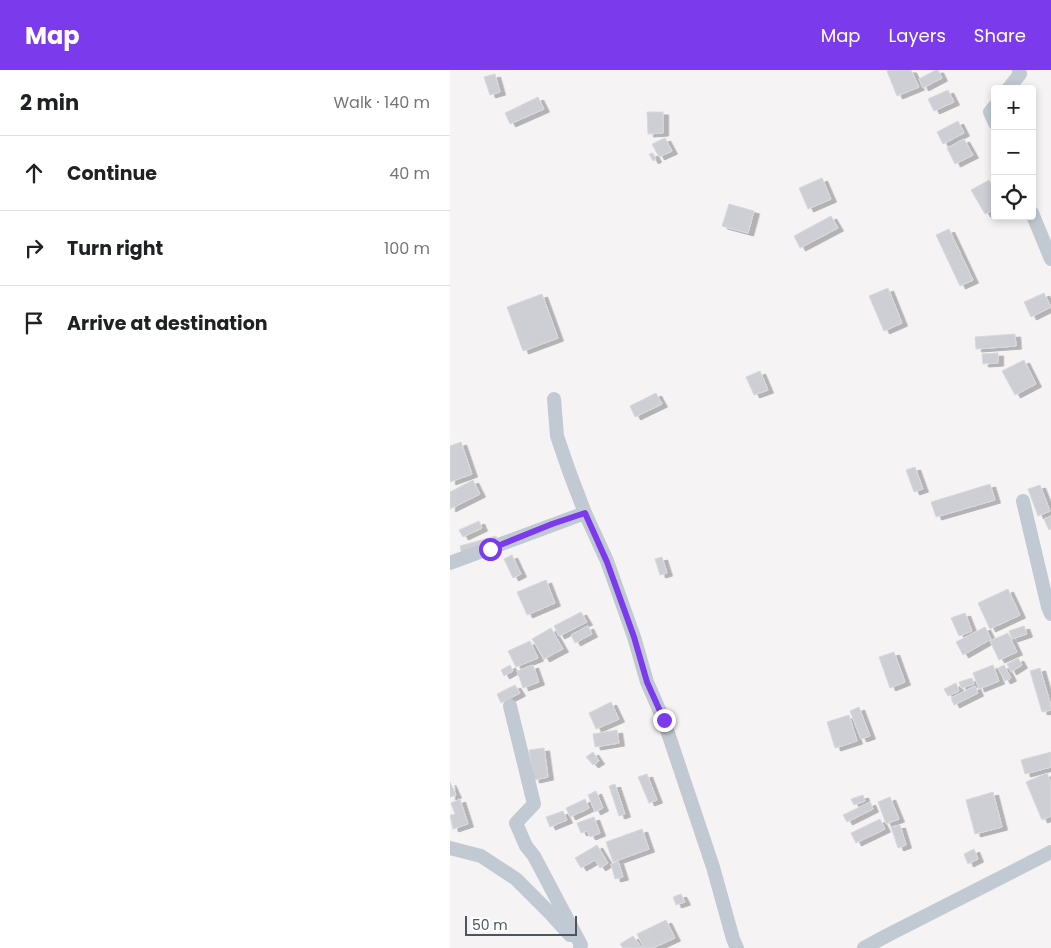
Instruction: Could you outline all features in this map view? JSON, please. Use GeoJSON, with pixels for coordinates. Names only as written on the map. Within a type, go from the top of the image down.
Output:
{"type":"FeatureCollection","features":[{"type":"Feature","properties":{"kind":"street"},"geometry":{"type":"LineString","coordinates":[[1011,85],[1020,74],[1019,70]]}},
{"type":"Feature","properties":{"kind":"street"},"geometry":{"type":"LineString","coordinates":[[1035,220],[1051,259]]}},
{"type":"Feature","properties":{"kind":"street"},"geometry":{"type":"LineString","coordinates":[[554,399],[557,436],[568,471],[607,562],[634,637],[647,682],[664,720],[713,867],[737,948]]}},
{"type":"Feature","properties":{"kind":"street"},"geometry":{"type":"LineString","coordinates":[[1023,501],[1051,614]]}},
{"type":"Feature","properties":{"kind":"street"},"geometry":{"type":"LineString","coordinates":[[450,563],[585,513]]}},
{"type":"Feature","properties":{"kind":"street"},"geometry":{"type":"LineString","coordinates":[[510,706],[534,804],[516,823],[526,846],[534,856],[581,946]]}},
{"type":"Feature","properties":{"kind":"street"},"geometry":{"type":"LineString","coordinates":[[450,848],[481,856],[516,878],[581,946]]}},
{"type":"Feature","properties":{"kind":"street"},"geometry":{"type":"LineString","coordinates":[[864,948],[1051,852]]}},
{"type":"Feature","properties":{"kind":"building"},"geometry":{"type":"Polygon","coordinates":[[[911,70],[919,87],[897,96],[887,71],[911,70]]]}},
{"type":"Feature","properties":{"kind":"building"},"geometry":{"type":"Polygon","coordinates":[[[938,70],[942,78],[923,88],[919,79],[938,70]]]}},
{"type":"Feature","properties":{"kind":"building"},"geometry":{"type":"Polygon","coordinates":[[[495,74],[500,92],[490,95],[484,77],[495,74]]]}},
{"type":"Feature","properties":{"kind":"building"},"geometry":{"type":"Polygon","coordinates":[[[948,90],[954,102],[934,111],[928,99],[948,90]]]}},
{"type":"Feature","properties":{"kind":"building"},"geometry":{"type":"Polygon","coordinates":[[[538,97],[544,109],[510,124],[505,113],[538,97]]]}},
{"type":"Feature","properties":{"kind":"building"},"geometry":{"type":"Polygon","coordinates":[[[647,112],[663,112],[663,133],[648,134],[647,112]]]}},
{"type":"Feature","properties":{"kind":"building"},"geometry":{"type":"Polygon","coordinates":[[[958,121],[964,133],[943,144],[937,132],[958,121]]]}},
{"type":"Feature","properties":{"kind":"building"},"geometry":{"type":"Polygon","coordinates":[[[665,138],[672,151],[659,157],[652,144],[665,138]]]}},
{"type":"Feature","properties":{"kind":"building"},"geometry":{"type":"Polygon","coordinates":[[[964,139],[973,155],[955,164],[947,148],[964,139]]]}},
{"type":"Feature","properties":{"kind":"building"},"geometry":{"type":"Polygon","coordinates":[[[653,153],[656,159],[653,161],[649,154],[653,153]]]}},
{"type":"Feature","properties":{"kind":"building"},"geometry":{"type":"Polygon","coordinates":[[[822,178],[831,199],[808,209],[799,188],[822,178]]]}},
{"type":"Feature","properties":{"kind":"building"},"geometry":{"type":"Polygon","coordinates":[[[989,180],[991,184],[991,211],[985,214],[971,190],[989,180]]]}},
{"type":"Feature","properties":{"kind":"building"},"geometry":{"type":"Polygon","coordinates":[[[729,204],[754,211],[748,233],[722,226],[729,204]]]}},
{"type":"Feature","properties":{"kind":"building"},"geometry":{"type":"Polygon","coordinates":[[[831,216],[838,228],[800,248],[794,236],[831,216]]]}},
{"type":"Feature","properties":{"kind":"building"},"geometry":{"type":"Polygon","coordinates":[[[949,229],[973,280],[960,286],[936,235],[949,229]]]}},
{"type":"Feature","properties":{"kind":"building"},"geometry":{"type":"Polygon","coordinates":[[[888,288],[902,323],[884,331],[869,296],[888,288]]]}},
{"type":"Feature","properties":{"kind":"building"},"geometry":{"type":"Polygon","coordinates":[[[1044,293],[1051,307],[1031,317],[1024,302],[1044,293]]]}},
{"type":"Feature","properties":{"kind":"building"},"geometry":{"type":"Polygon","coordinates":[[[542,294],[558,338],[523,351],[507,307],[542,294]]]}},
{"type":"Feature","properties":{"kind":"building"},"geometry":{"type":"Polygon","coordinates":[[[1015,334],[1016,346],[976,349],[975,337],[1015,334]]]}},
{"type":"Feature","properties":{"kind":"building"},"geometry":{"type":"Polygon","coordinates":[[[998,353],[998,363],[983,364],[982,354],[998,353]]]}},
{"type":"Feature","properties":{"kind":"building"},"geometry":{"type":"Polygon","coordinates":[[[1024,360],[1036,384],[1015,395],[1002,371],[1024,360]]]}},
{"type":"Feature","properties":{"kind":"building"},"geometry":{"type":"Polygon","coordinates":[[[760,371],[768,390],[754,395],[746,377],[760,371]]]}},
{"type":"Feature","properties":{"kind":"building"},"geometry":{"type":"Polygon","coordinates":[[[656,393],[662,404],[635,417],[630,406],[656,393]]]}},
{"type":"Feature","properties":{"kind":"building"},"geometry":{"type":"Polygon","coordinates":[[[461,442],[472,474],[450,482],[450,446],[461,442]]]}},
{"type":"Feature","properties":{"kind":"building"},"geometry":{"type":"Polygon","coordinates":[[[915,467],[923,489],[914,492],[906,470],[915,467]]]}},
{"type":"Feature","properties":{"kind":"building"},"geometry":{"type":"Polygon","coordinates":[[[473,480],[480,494],[450,509],[450,492],[473,480]]]}},
{"type":"Feature","properties":{"kind":"building"},"geometry":{"type":"Polygon","coordinates":[[[990,484],[995,500],[936,517],[931,502],[990,484]]]}},
{"type":"Feature","properties":{"kind":"building"},"geometry":{"type":"Polygon","coordinates":[[[1040,485],[1050,511],[1038,516],[1028,489],[1040,485]]]}},
{"type":"Feature","properties":{"kind":"building"},"geometry":{"type":"Polygon","coordinates":[[[1051,516],[1051,529],[1049,530],[1044,519],[1051,516]]]}},
{"type":"Feature","properties":{"kind":"building"},"geometry":{"type":"Polygon","coordinates":[[[479,521],[482,528],[463,537],[459,530],[479,521]]]}},
{"type":"Feature","properties":{"kind":"building"},"geometry":{"type":"Polygon","coordinates":[[[496,536],[498,543],[462,554],[460,546],[496,536]]]}},
{"type":"Feature","properties":{"kind":"building"},"geometry":{"type":"Polygon","coordinates":[[[512,555],[521,574],[513,578],[504,559],[512,555]]]}},
{"type":"Feature","properties":{"kind":"building"},"geometry":{"type":"Polygon","coordinates":[[[662,557],[667,573],[660,575],[655,559],[662,557]]]}},
{"type":"Feature","properties":{"kind":"building"},"geometry":{"type":"Polygon","coordinates":[[[546,580],[555,603],[527,615],[517,592],[546,580]]]}},
{"type":"Feature","properties":{"kind":"building"},"geometry":{"type":"Polygon","coordinates":[[[1008,589],[1020,615],[990,629],[978,603],[1008,589]]]}},
{"type":"Feature","properties":{"kind":"building"},"geometry":{"type":"Polygon","coordinates":[[[581,612],[587,622],[559,636],[554,626],[581,612]]]}},
{"type":"Feature","properties":{"kind":"building"},"geometry":{"type":"Polygon","coordinates":[[[965,613],[972,631],[959,636],[951,618],[965,613]]]}},
{"type":"Feature","properties":{"kind":"building"},"geometry":{"type":"Polygon","coordinates":[[[588,626],[592,634],[575,643],[571,635],[588,626]]]}},
{"type":"Feature","properties":{"kind":"building"},"geometry":{"type":"Polygon","coordinates":[[[1024,626],[1027,634],[1012,639],[1009,631],[1024,626]]]}},
{"type":"Feature","properties":{"kind":"building"},"geometry":{"type":"Polygon","coordinates":[[[985,627],[991,639],[963,655],[956,642],[985,627]]]}},
{"type":"Feature","properties":{"kind":"building"},"geometry":{"type":"Polygon","coordinates":[[[551,628],[563,649],[544,659],[532,639],[551,628]]]}},
{"type":"Feature","properties":{"kind":"building"},"geometry":{"type":"Polygon","coordinates":[[[1008,633],[1017,652],[999,660],[990,641],[1008,633]]]}},
{"type":"Feature","properties":{"kind":"building"},"geometry":{"type":"Polygon","coordinates":[[[530,641],[538,658],[516,667],[508,651],[530,641]]]}},
{"type":"Feature","properties":{"kind":"building"},"geometry":{"type":"Polygon","coordinates":[[[894,652],[905,682],[890,688],[879,657],[894,652]]]}},
{"type":"Feature","properties":{"kind":"building"},"geometry":{"type":"Polygon","coordinates":[[[1018,658],[1022,665],[1011,672],[1007,664],[1018,658]]]}},
{"type":"Feature","properties":{"kind":"building"},"geometry":{"type":"Polygon","coordinates":[[[510,665],[513,671],[504,676],[501,670],[510,665]]]}},
{"type":"Feature","properties":{"kind":"building"},"geometry":{"type":"Polygon","coordinates":[[[533,665],[539,682],[523,688],[517,671],[533,665]]]}},
{"type":"Feature","properties":{"kind":"building"},"geometry":{"type":"Polygon","coordinates":[[[993,665],[999,681],[979,689],[973,673],[993,665]]]}},
{"type":"Feature","properties":{"kind":"building"},"geometry":{"type":"Polygon","coordinates":[[[1004,665],[1011,678],[1005,681],[998,668],[1004,665]]]}},
{"type":"Feature","properties":{"kind":"building"},"geometry":{"type":"Polygon","coordinates":[[[1040,668],[1051,706],[1051,710],[1042,712],[1030,671],[1040,668]]]}},
{"type":"Feature","properties":{"kind":"building"},"geometry":{"type":"Polygon","coordinates":[[[972,678],[974,684],[961,688],[959,682],[972,678]]]}},
{"type":"Feature","properties":{"kind":"building"},"geometry":{"type":"Polygon","coordinates":[[[956,683],[959,691],[948,696],[944,689],[956,683]]]}},
{"type":"Feature","properties":{"kind":"building"},"geometry":{"type":"Polygon","coordinates":[[[515,685],[520,693],[501,703],[497,694],[515,685]]]}},
{"type":"Feature","properties":{"kind":"building"},"geometry":{"type":"Polygon","coordinates":[[[975,686],[978,693],[954,705],[951,698],[975,686]]]}},
{"type":"Feature","properties":{"kind":"building"},"geometry":{"type":"Polygon","coordinates":[[[611,702],[619,719],[596,729],[589,713],[611,702]]]}},
{"type":"Feature","properties":{"kind":"building"},"geometry":{"type":"Polygon","coordinates":[[[859,707],[870,736],[861,739],[850,711],[859,707]]]}},
{"type":"Feature","properties":{"kind":"building"},"geometry":{"type":"Polygon","coordinates":[[[849,715],[857,741],[835,748],[827,722],[849,715]]]}},
{"type":"Feature","properties":{"kind":"building"},"geometry":{"type":"Polygon","coordinates":[[[617,730],[619,743],[595,747],[593,734],[617,730]]]}},
{"type":"Feature","properties":{"kind":"building"},"geometry":{"type":"Polygon","coordinates":[[[544,748],[548,777],[534,780],[529,750],[544,748]]]}},
{"type":"Feature","properties":{"kind":"building"},"geometry":{"type":"Polygon","coordinates":[[[593,752],[599,761],[593,765],[586,757],[593,752]]]}},
{"type":"Feature","properties":{"kind":"building"},"geometry":{"type":"Polygon","coordinates":[[[1051,752],[1051,767],[1025,774],[1021,760],[1051,752]]]}},
{"type":"Feature","properties":{"kind":"building"},"geometry":{"type":"Polygon","coordinates":[[[1047,773],[1051,783],[1051,816],[1042,820],[1026,782],[1047,773]]]}},
{"type":"Feature","properties":{"kind":"building"},"geometry":{"type":"Polygon","coordinates":[[[647,774],[657,800],[649,803],[638,777],[647,774]]]}},
{"type":"Feature","properties":{"kind":"building"},"geometry":{"type":"Polygon","coordinates":[[[450,782],[456,795],[450,797],[450,782]]]}},
{"type":"Feature","properties":{"kind":"building"},"geometry":{"type":"Polygon","coordinates":[[[615,784],[625,814],[619,816],[609,786],[615,784]]]}},
{"type":"Feature","properties":{"kind":"building"},"geometry":{"type":"Polygon","coordinates":[[[596,791],[603,808],[595,812],[588,795],[596,791]]]}},
{"type":"Feature","properties":{"kind":"building"},"geometry":{"type":"Polygon","coordinates":[[[993,792],[1002,827],[975,834],[966,800],[993,792]]]}},
{"type":"Feature","properties":{"kind":"building"},"geometry":{"type":"Polygon","coordinates":[[[863,795],[865,801],[854,805],[851,799],[863,795]]]}},
{"type":"Feature","properties":{"kind":"building"},"geometry":{"type":"Polygon","coordinates":[[[890,797],[899,819],[886,824],[878,802],[890,797]]]}},
{"type":"Feature","properties":{"kind":"building"},"geometry":{"type":"Polygon","coordinates":[[[460,799],[468,824],[453,829],[450,815],[455,814],[451,803],[460,799]]]}},
{"type":"Feature","properties":{"kind":"building"},"geometry":{"type":"Polygon","coordinates":[[[585,799],[589,808],[570,817],[566,808],[585,799]]]}},
{"type":"Feature","properties":{"kind":"building"},"geometry":{"type":"Polygon","coordinates":[[[870,802],[873,809],[847,822],[843,815],[870,802]]]}},
{"type":"Feature","properties":{"kind":"building"},"geometry":{"type":"Polygon","coordinates":[[[563,811],[567,820],[550,827],[546,817],[563,811]]]}},
{"type":"Feature","properties":{"kind":"building"},"geometry":{"type":"Polygon","coordinates":[[[594,817],[600,833],[590,837],[587,831],[581,833],[577,823],[594,817]]]}},
{"type":"Feature","properties":{"kind":"building"},"geometry":{"type":"Polygon","coordinates":[[[880,819],[885,829],[856,843],[851,833],[880,819]]]}},
{"type":"Feature","properties":{"kind":"building"},"geometry":{"type":"Polygon","coordinates":[[[900,825],[906,845],[898,848],[891,827],[900,825]]]}},
{"type":"Feature","properties":{"kind":"building"},"geometry":{"type":"Polygon","coordinates":[[[642,829],[649,849],[613,862],[606,842],[642,829]]]}},
{"type":"Feature","properties":{"kind":"building"},"geometry":{"type":"Polygon","coordinates":[[[597,845],[608,863],[600,868],[595,860],[581,868],[575,858],[597,845]]]}},
{"type":"Feature","properties":{"kind":"building"},"geometry":{"type":"Polygon","coordinates":[[[974,849],[978,859],[968,864],[964,854],[974,849]]]}},
{"type":"Feature","properties":{"kind":"building"},"geometry":{"type":"Polygon","coordinates":[[[618,861],[623,877],[615,879],[611,864],[618,861]]]}},
{"type":"Feature","properties":{"kind":"building"},"geometry":{"type":"Polygon","coordinates":[[[681,894],[685,902],[676,905],[673,897],[681,894]]]}},
{"type":"Feature","properties":{"kind":"building"},"geometry":{"type":"Polygon","coordinates":[[[666,920],[675,938],[653,948],[644,948],[637,934],[666,920]]]}},
{"type":"Feature","properties":{"kind":"building"},"geometry":{"type":"Polygon","coordinates":[[[633,936],[642,948],[623,948],[620,944],[633,936]]]}},
{"type":"Feature","properties":{"kind":"route"},"geometry":{"type":"LineString","coordinates":[[490,549],[585,513],[607,562],[634,637],[647,682],[664,720]]}}]}
